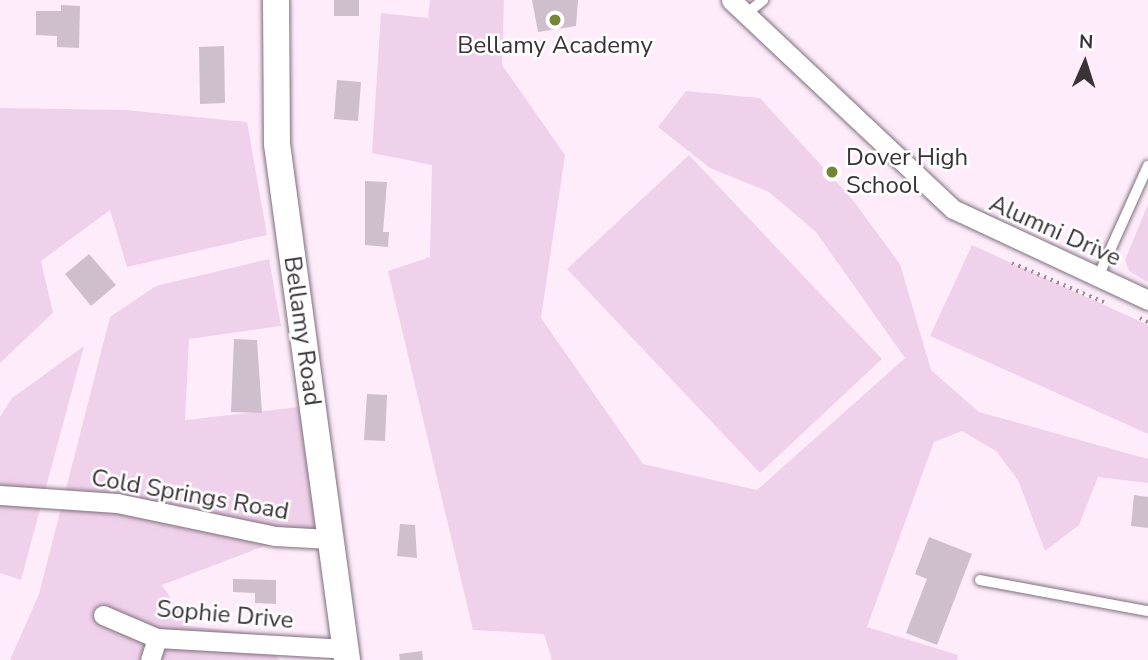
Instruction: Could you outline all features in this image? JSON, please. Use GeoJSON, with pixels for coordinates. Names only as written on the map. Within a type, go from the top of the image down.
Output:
{"type":"FeatureCollection","features":[{"type":"Feature","properties":{"kind":"street","name":"Bellamy Road"},"geometry":{"type":"LineString","coordinates":[[276,0],[277,144],[347,654]]}},
{"type":"Feature","properties":{"kind":"street","name":"Alumni Drive"},"geometry":{"type":"LineString","coordinates":[[732,0],[938,198],[982,226],[1148,300]]}},
{"type":"Feature","properties":{"kind":"street","name":"Cold Springs Road"},"geometry":{"type":"LineString","coordinates":[[0,495],[117,503],[275,536],[330,539]]}},
{"type":"Feature","properties":{"kind":"street","name":"Sophie Drive"},"geometry":{"type":"LineString","coordinates":[[103,615],[157,638],[347,654]]}},
{"type":"Feature","properties":{"kind":"street"},"geometry":{"type":"LineString","coordinates":[[150,660],[157,638]]}},
{"type":"Feature","properties":{"kind":"lane"},"geometry":{"type":"LineString","coordinates":[[746,14],[763,0]]}},
{"type":"Feature","properties":{"kind":"lane"},"geometry":{"type":"LineString","coordinates":[[1098,277],[1148,166]]}},
{"type":"Feature","properties":{"kind":"lane"},"geometry":{"type":"LineString","coordinates":[[980,580],[1148,611]]}},
{"type":"Feature","properties":{"kind":"path"},"geometry":{"type":"LineString","coordinates":[[1012,263],[1110,305]]}},
{"type":"Feature","properties":{"kind":"path"},"geometry":{"type":"LineString","coordinates":[[1135,316],[1148,322]]}},
{"type":"Feature","properties":{"kind":"shaded area"},"geometry":{"type":"Polygon","coordinates":[[[430,0],[504,0],[502,65],[565,155],[541,318],[643,464],[757,490],[905,358],[816,232],[769,192],[710,168],[658,127],[686,91],[760,98],[852,199],[900,264],[931,370],[979,412],[1148,459],[1148,483],[1098,477],[1079,525],[1045,551],[1018,480],[996,451],[962,431],[934,442],[867,627],[958,655],[957,660],[552,660],[544,634],[473,630],[388,271],[430,257],[432,165],[372,153],[381,13],[428,18],[430,0]]]}},
{"type":"Feature","properties":{"kind":"shaded area"},"geometry":{"type":"Polygon","coordinates":[[[0,108],[126,110],[247,122],[267,235],[127,267],[110,210],[41,261],[53,313],[0,363],[0,108]]]}},
{"type":"Feature","properties":{"kind":"shaded area"},"geometry":{"type":"Polygon","coordinates":[[[689,155],[882,359],[760,473],[567,269],[689,155]]]}},
{"type":"Feature","properties":{"kind":"shaded area"},"geometry":{"type":"Polygon","coordinates":[[[1148,204],[1147,282],[1129,271],[1125,260],[1148,204]]]}},
{"type":"Feature","properties":{"kind":"shaded area"},"geometry":{"type":"Polygon","coordinates":[[[972,245],[1148,325],[1148,434],[930,336],[972,245]]]}},
{"type":"Feature","properties":{"kind":"shaded area"},"geometry":{"type":"Polygon","coordinates":[[[269,259],[281,326],[189,339],[185,420],[299,407],[315,527],[162,585],[189,626],[264,635],[279,660],[10,660],[39,594],[110,317],[156,286],[269,259]]]}},
{"type":"Feature","properties":{"kind":"shaded area"},"geometry":{"type":"Polygon","coordinates":[[[84,346],[21,580],[0,573],[0,417],[12,398],[84,346]]]}},
{"type":"Feature","properties":{"kind":"building"},"geometry":{"type":"Polygon","coordinates":[[[334,0],[359,0],[359,16],[334,16],[334,0]]]}},
{"type":"Feature","properties":{"kind":"building","name":"Bellamy Academy"},"geometry":{"type":"Polygon","coordinates":[[[532,0],[578,0],[576,26],[538,32],[532,0]]]}},
{"type":"Feature","properties":{"kind":"building"},"geometry":{"type":"Polygon","coordinates":[[[61,5],[80,6],[79,48],[57,47],[57,36],[36,35],[36,11],[61,11],[61,5]]]}},
{"type":"Feature","properties":{"kind":"building"},"geometry":{"type":"Polygon","coordinates":[[[224,46],[225,103],[200,104],[199,47],[224,46]]]}},
{"type":"Feature","properties":{"kind":"building"},"geometry":{"type":"Polygon","coordinates":[[[337,80],[361,82],[358,121],[334,119],[337,80]]]}},
{"type":"Feature","properties":{"kind":"building"},"geometry":{"type":"Polygon","coordinates":[[[365,181],[387,182],[383,232],[389,232],[388,247],[365,245],[365,181]]]}},
{"type":"Feature","properties":{"kind":"building"},"geometry":{"type":"Polygon","coordinates":[[[89,254],[116,285],[91,306],[65,274],[89,254]]]}},
{"type":"Feature","properties":{"kind":"building"},"geometry":{"type":"Polygon","coordinates":[[[234,339],[257,340],[262,413],[231,412],[234,339]]]}},
{"type":"Feature","properties":{"kind":"building"},"geometry":{"type":"Polygon","coordinates":[[[367,394],[387,395],[385,441],[364,440],[367,394]]]}},
{"type":"Feature","properties":{"kind":"building"},"geometry":{"type":"Polygon","coordinates":[[[1134,495],[1148,497],[1148,528],[1131,526],[1134,495]]]}},
{"type":"Feature","properties":{"kind":"building"},"geometry":{"type":"Polygon","coordinates":[[[400,524],[415,525],[417,558],[397,556],[400,524]]]}},
{"type":"Feature","properties":{"kind":"building"},"geometry":{"type":"Polygon","coordinates":[[[929,537],[972,554],[937,645],[906,633],[927,579],[915,574],[929,537]]]}},
{"type":"Feature","properties":{"kind":"building"},"geometry":{"type":"Polygon","coordinates":[[[233,579],[276,580],[276,604],[255,603],[255,593],[233,592],[233,579]]]}},
{"type":"Feature","properties":{"kind":"building"},"geometry":{"type":"Polygon","coordinates":[[[422,651],[423,660],[400,660],[399,654],[422,651]]]}},
{"type":"Feature","properties":{"kind":"place","name":"Bellamy Academy"},"geometry":{"type":"Point","coordinates":[555,20]}},
{"type":"Feature","properties":{"kind":"place","name":"Dover High School"},"geometry":{"type":"Point","coordinates":[832,172]}}]}
